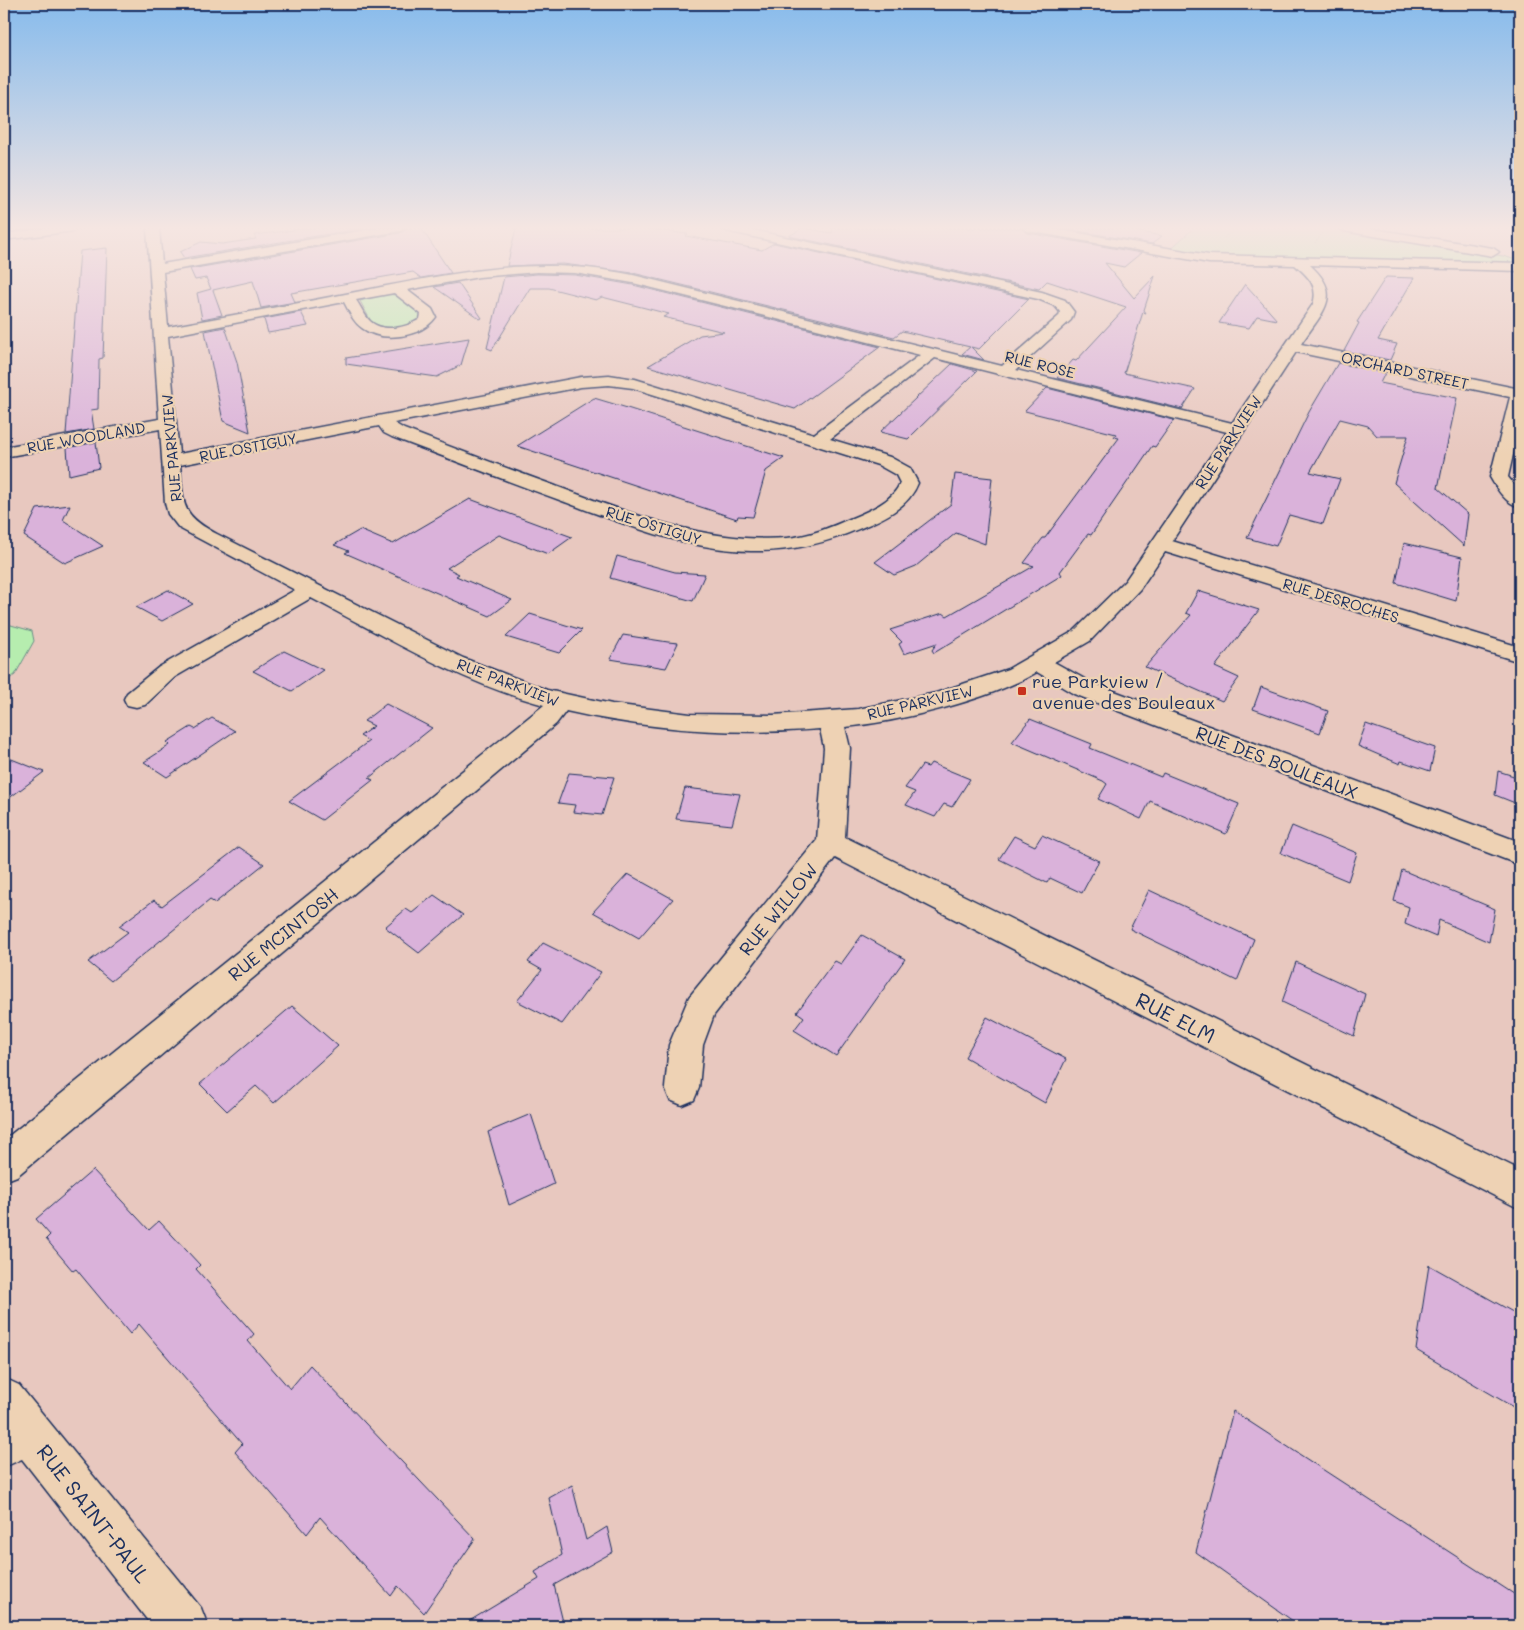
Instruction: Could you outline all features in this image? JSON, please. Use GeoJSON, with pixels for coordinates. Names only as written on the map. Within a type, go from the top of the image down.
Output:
{"type":"FeatureCollection","features":[{"type":"Feature","properties":{"kind":"street","name":"RUE PARKVIEW"},"geometry":{"type":"LineString","coordinates":[[159,304],[175,508],[186,524],[460,664],[523,690],[560,702],[622,715],[699,724],[760,724],[831,720],[894,710],[943,699],[990,684],[1038,663],[1074,641],[1111,612],[1161,544],[1290,346],[1320,304]]}},
{"type":"Feature","properties":{"kind":"street","name":"RUE ROSE"},"geometry":{"type":"LineString","coordinates":[[161,333],[316,304]]}},
{"type":"Feature","properties":{"kind":"street"},"geometry":{"type":"LineString","coordinates":[[352,304],[363,323],[373,329],[403,330],[418,326],[427,321],[429,315],[417,304]]}},
{"type":"Feature","properties":{"kind":"street","name":"RUE ROSE"},"geometry":{"type":"LineString","coordinates":[[733,304],[1236,429]]}},
{"type":"Feature","properties":{"kind":"street"},"geometry":{"type":"LineString","coordinates":[[1004,372],[1066,317],[1067,312],[1061,304]]}},
{"type":"Feature","properties":{"kind":"street","name":"ORCHARD STREET"},"geometry":{"type":"LineString","coordinates":[[1290,346],[1520,394]]}},
{"type":"Feature","properties":{"kind":"street"},"geometry":{"type":"LineString","coordinates":[[817,440],[931,354]]}},
{"type":"Feature","properties":{"kind":"street","name":"RUE OSTIGUY"},"geometry":{"type":"LineString","coordinates":[[171,462],[383,420],[580,382],[609,380],[635,384],[896,466],[907,476],[908,487],[898,498],[877,513],[836,532],[789,542],[738,544],[683,536],[630,520],[398,433],[390,429],[383,420]]}},
{"type":"Feature","properties":{"kind":"street"},"geometry":{"type":"LineString","coordinates":[[1520,394],[1499,477],[1507,490],[1520,501]]}},
{"type":"Feature","properties":{"kind":"street","name":"RUE WOODLAND"},"geometry":{"type":"LineString","coordinates":[[4,452],[168,423]]}},
{"type":"Feature","properties":{"kind":"street","name":"RUE DESROCHES"},"geometry":{"type":"LineString","coordinates":[[1161,544],[1520,655]]}},
{"type":"Feature","properties":{"kind":"street"},"geometry":{"type":"LineString","coordinates":[[136,699],[167,672],[311,589]]}},
{"type":"Feature","properties":{"kind":"street","name":"RUE DES BOULEAUX"},"geometry":{"type":"LineString","coordinates":[[1038,663],[1082,688],[1520,854]]}},
{"type":"Feature","properties":{"kind":"street","name":"RUE MCINTOSH"},"geometry":{"type":"LineString","coordinates":[[4,1163],[547,718],[560,702]]}},
{"type":"Feature","properties":{"kind":"street"},"geometry":{"type":"LineString","coordinates":[[831,720],[837,748],[831,843]]}},
{"type":"Feature","properties":{"kind":"street","name":"RUE WILLOW"},"geometry":{"type":"LineString","coordinates":[[682,1088],[686,1045],[701,1007],[831,843]]}},
{"type":"Feature","properties":{"kind":"street","name":"RUE ELM"},"geometry":{"type":"LineString","coordinates":[[831,843],[1520,1190]]}},
{"type":"Feature","properties":{"kind":"street","name":"RUE SAINT-PAUL"},"geometry":{"type":"LineString","coordinates":[[11,1424],[183,1626]]}},
{"type":"Feature","properties":{"kind":"green space"},"geometry":{"type":"Polygon","coordinates":[[[362,304],[408,304],[422,316],[419,324],[392,329],[372,323],[362,304]]]}},
{"type":"Feature","properties":{"kind":"green space"},"geometry":{"type":"Polygon","coordinates":[[[4,623],[32,631],[34,641],[15,675],[4,682],[4,623]]]}},
{"type":"Feature","properties":{"kind":"building"},"geometry":{"type":"Polygon","coordinates":[[[76,304],[105,304],[103,358],[99,359],[98,409],[91,410],[94,429],[66,434],[76,304]]]}},
{"type":"Feature","properties":{"kind":"building"},"geometry":{"type":"Polygon","coordinates":[[[199,304],[218,304],[222,315],[202,319],[199,304]]]}},
{"type":"Feature","properties":{"kind":"building"},"geometry":{"type":"Polygon","coordinates":[[[260,304],[283,304],[261,308],[260,304]]]}},
{"type":"Feature","properties":{"kind":"building"},"geometry":{"type":"Polygon","coordinates":[[[459,304],[472,304],[482,318],[480,319],[459,304]]]}},
{"type":"Feature","properties":{"kind":"building"},"geometry":{"type":"Polygon","coordinates":[[[498,304],[520,304],[492,350],[487,348],[498,304]]]}},
{"type":"Feature","properties":{"kind":"building"},"geometry":{"type":"Polygon","coordinates":[[[630,304],[709,304],[880,347],[795,409],[648,366],[700,335],[724,332],[663,317],[669,314],[630,304]]]}},
{"type":"Feature","properties":{"kind":"building"},"geometry":{"type":"Polygon","coordinates":[[[760,304],[1024,304],[979,349],[971,347],[984,360],[962,354],[970,347],[902,331],[894,337],[760,304]]]}},
{"type":"Feature","properties":{"kind":"building"},"geometry":{"type":"Polygon","coordinates":[[[1117,304],[1146,304],[1144,310],[1146,313],[1143,312],[1124,373],[1195,389],[1182,409],[1057,378],[1073,360],[1076,361],[1126,307],[1117,304]]]}},
{"type":"Feature","properties":{"kind":"building"},"geometry":{"type":"Polygon","coordinates":[[[1232,304],[1263,304],[1277,320],[1257,316],[1249,328],[1219,323],[1232,304]]]}},
{"type":"Feature","properties":{"kind":"building"},"geometry":{"type":"Polygon","coordinates":[[[1369,304],[1399,304],[1378,340],[1397,344],[1390,360],[1344,351],[1359,323],[1357,322],[1369,304]]]}},
{"type":"Feature","properties":{"kind":"building"},"geometry":{"type":"Polygon","coordinates":[[[301,312],[308,326],[268,333],[264,319],[301,312]]]}},
{"type":"Feature","properties":{"kind":"building"},"geometry":{"type":"Polygon","coordinates":[[[225,327],[237,362],[250,432],[223,421],[205,331],[225,327]]]}},
{"type":"Feature","properties":{"kind":"building"},"geometry":{"type":"Polygon","coordinates":[[[469,338],[461,365],[437,377],[346,364],[346,358],[469,338]]]}},
{"type":"Feature","properties":{"kind":"building"},"geometry":{"type":"Polygon","coordinates":[[[1338,363],[1385,373],[1380,383],[1457,398],[1438,488],[1468,514],[1464,546],[1394,483],[1408,436],[1377,436],[1368,426],[1340,419],[1310,472],[1340,479],[1323,524],[1289,515],[1276,546],[1247,538],[1309,412],[1338,363]]]}},
{"type":"Feature","properties":{"kind":"building"},"geometry":{"type":"Polygon","coordinates":[[[952,364],[977,371],[908,439],[880,432],[952,364]]]}},
{"type":"Feature","properties":{"kind":"building"},"geometry":{"type":"Polygon","coordinates":[[[1047,388],[1174,420],[1155,447],[1152,446],[1091,535],[1088,534],[1060,572],[1062,575],[934,653],[932,650],[937,643],[904,654],[899,644],[902,642],[890,630],[943,613],[947,616],[1034,566],[1024,563],[1043,538],[1045,538],[1119,438],[1114,437],[1116,434],[1025,411],[1047,388]]]}},
{"type":"Feature","properties":{"kind":"building"},"geometry":{"type":"Polygon","coordinates":[[[594,398],[784,458],[766,471],[753,517],[738,516],[737,519],[517,446],[594,398]]]}},
{"type":"Feature","properties":{"kind":"building"},"geometry":{"type":"Polygon","coordinates":[[[96,442],[99,468],[69,475],[67,448],[96,442]]]}},
{"type":"Feature","properties":{"kind":"building"},"geometry":{"type":"Polygon","coordinates":[[[955,474],[992,478],[985,544],[956,533],[916,566],[894,575],[875,562],[951,504],[955,474]]]}},
{"type":"Feature","properties":{"kind":"building"},"geometry":{"type":"Polygon","coordinates":[[[470,499],[572,537],[548,554],[499,535],[447,568],[459,574],[456,576],[512,600],[490,616],[345,553],[349,551],[334,545],[360,530],[393,544],[470,499]]]}},
{"type":"Feature","properties":{"kind":"building"},"geometry":{"type":"Polygon","coordinates":[[[70,505],[63,520],[103,546],[65,563],[24,536],[37,509],[70,505]]]}},
{"type":"Feature","properties":{"kind":"building"},"geometry":{"type":"Polygon","coordinates":[[[1404,543],[1462,557],[1456,601],[1396,583],[1404,543]]]}},
{"type":"Feature","properties":{"kind":"building"},"geometry":{"type":"Polygon","coordinates":[[[617,556],[675,572],[705,574],[693,601],[610,578],[617,556]]]}},
{"type":"Feature","properties":{"kind":"building"},"geometry":{"type":"Polygon","coordinates":[[[168,590],[193,604],[162,621],[136,607],[168,590]]]}},
{"type":"Feature","properties":{"kind":"building"},"geometry":{"type":"Polygon","coordinates":[[[1198,591],[1259,610],[1215,667],[1239,678],[1222,701],[1145,667],[1191,615],[1186,613],[1198,591]]]}},
{"type":"Feature","properties":{"kind":"building"},"geometry":{"type":"Polygon","coordinates":[[[530,614],[582,630],[559,653],[506,637],[530,614]]]}},
{"type":"Feature","properties":{"kind":"building"},"geometry":{"type":"Polygon","coordinates":[[[623,635],[678,643],[666,668],[610,659],[623,635]]]}},
{"type":"Feature","properties":{"kind":"building"},"geometry":{"type":"Polygon","coordinates":[[[284,651],[323,670],[292,691],[253,671],[284,651]]]}},
{"type":"Feature","properties":{"kind":"building"},"geometry":{"type":"Polygon","coordinates":[[[1261,687],[1328,711],[1320,733],[1253,709],[1261,687]]]}},
{"type":"Feature","properties":{"kind":"building"},"geometry":{"type":"Polygon","coordinates":[[[386,704],[432,728],[369,778],[373,780],[322,820],[289,801],[369,741],[360,736],[374,726],[364,721],[386,704]]]}},
{"type":"Feature","properties":{"kind":"building"},"geometry":{"type":"Polygon","coordinates":[[[212,718],[235,731],[167,777],[144,762],[170,745],[167,742],[191,727],[195,729],[212,718]]]}},
{"type":"Feature","properties":{"kind":"building"},"geometry":{"type":"Polygon","coordinates":[[[1030,719],[1092,744],[1090,748],[1161,777],[1163,773],[1239,804],[1226,834],[1150,801],[1141,819],[1098,799],[1107,784],[1103,781],[1012,742],[1030,719]]]}},
{"type":"Feature","properties":{"kind":"building"},"geometry":{"type":"Polygon","coordinates":[[[1366,724],[1435,748],[1430,771],[1401,761],[1400,764],[1358,746],[1366,724]]]}},
{"type":"Feature","properties":{"kind":"building"},"geometry":{"type":"Polygon","coordinates":[[[4,756],[44,772],[4,802],[4,756]]]}},
{"type":"Feature","properties":{"kind":"building"},"geometry":{"type":"Polygon","coordinates":[[[931,763],[970,779],[952,807],[944,804],[935,817],[906,805],[915,792],[905,788],[922,765],[928,767],[931,763]]]}},
{"type":"Feature","properties":{"kind":"building"},"geometry":{"type":"Polygon","coordinates":[[[1498,771],[1520,778],[1520,805],[1495,795],[1498,771]]]}},
{"type":"Feature","properties":{"kind":"building"},"geometry":{"type":"Polygon","coordinates":[[[569,773],[614,777],[602,815],[573,812],[575,805],[558,803],[569,773]]]}},
{"type":"Feature","properties":{"kind":"building"},"geometry":{"type":"Polygon","coordinates":[[[685,788],[740,794],[732,825],[676,819],[685,788]]]}},
{"type":"Feature","properties":{"kind":"building"},"geometry":{"type":"Polygon","coordinates":[[[1292,826],[1357,853],[1348,881],[1281,853],[1292,826]]]}},
{"type":"Feature","properties":{"kind":"building"},"geometry":{"type":"Polygon","coordinates":[[[1042,835],[1099,861],[1082,893],[1050,878],[1047,883],[999,859],[1014,836],[1035,846],[1042,835]]]}},
{"type":"Feature","properties":{"kind":"building"},"geometry":{"type":"Polygon","coordinates":[[[239,847],[264,864],[215,903],[210,900],[111,981],[88,962],[128,932],[119,926],[154,900],[162,906],[239,847]]]}},
{"type":"Feature","properties":{"kind":"building"},"geometry":{"type":"Polygon","coordinates":[[[1402,870],[1495,909],[1489,942],[1439,920],[1436,937],[1405,924],[1409,907],[1394,901],[1402,870]]]}},
{"type":"Feature","properties":{"kind":"building"},"geometry":{"type":"Polygon","coordinates":[[[628,874],[673,899],[639,938],[593,912],[628,874]]]}},
{"type":"Feature","properties":{"kind":"building"},"geometry":{"type":"Polygon","coordinates":[[[1149,890],[1254,939],[1237,981],[1130,929],[1149,890]]]}},
{"type":"Feature","properties":{"kind":"building"},"geometry":{"type":"Polygon","coordinates":[[[434,895],[463,915],[419,953],[385,927],[406,909],[412,913],[434,895]]]}},
{"type":"Feature","properties":{"kind":"building"},"geometry":{"type":"Polygon","coordinates":[[[862,935],[905,959],[836,1056],[794,1030],[804,1017],[797,1012],[835,961],[841,964],[862,935]]]}},
{"type":"Feature","properties":{"kind":"building"},"geometry":{"type":"Polygon","coordinates":[[[543,943],[601,972],[562,1024],[517,1001],[542,970],[528,962],[543,943]]]}},
{"type":"Feature","properties":{"kind":"building"},"geometry":{"type":"Polygon","coordinates":[[[1296,962],[1365,994],[1354,1036],[1282,1002],[1296,962]]]}},
{"type":"Feature","properties":{"kind":"building"},"geometry":{"type":"Polygon","coordinates":[[[292,1006],[338,1046],[274,1103],[256,1086],[227,1111],[200,1084],[292,1006]]]}},
{"type":"Feature","properties":{"kind":"building"},"geometry":{"type":"Polygon","coordinates":[[[987,1017],[1066,1059],[1045,1103],[965,1057],[987,1017]]]}},
{"type":"Feature","properties":{"kind":"building"},"geometry":{"type":"Polygon","coordinates":[[[531,1114],[554,1184],[509,1205],[488,1132],[531,1114]]]}},
{"type":"Feature","properties":{"kind":"building"},"geometry":{"type":"Polygon","coordinates":[[[93,1170],[149,1230],[159,1221],[200,1265],[196,1269],[254,1334],[248,1341],[290,1389],[310,1365],[475,1539],[424,1613],[398,1586],[391,1596],[320,1517],[307,1534],[235,1452],[242,1444],[139,1324],[130,1334],[76,1269],[73,1271],[46,1239],[50,1235],[36,1219],[93,1170]]]}},
{"type":"Feature","properties":{"kind":"building"},"geometry":{"type":"Polygon","coordinates":[[[1429,1265],[1520,1316],[1520,1411],[1416,1350],[1429,1265]]]}},
{"type":"Feature","properties":{"kind":"building"},"geometry":{"type":"Polygon","coordinates":[[[1233,1411],[1520,1598],[1520,1626],[1300,1626],[1196,1552],[1233,1411]]]}},
{"type":"Feature","properties":{"kind":"building"},"geometry":{"type":"Polygon","coordinates":[[[572,1485],[586,1540],[607,1527],[613,1552],[554,1585],[564,1626],[461,1626],[539,1579],[535,1572],[562,1555],[549,1498],[572,1485]]]}},
{"type":"Feature","properties":{"kind":"place","name":"rue Parkview / avenue des Bouleaux"},"geometry":{"type":"Point","coordinates":[1022,691]}}]}
